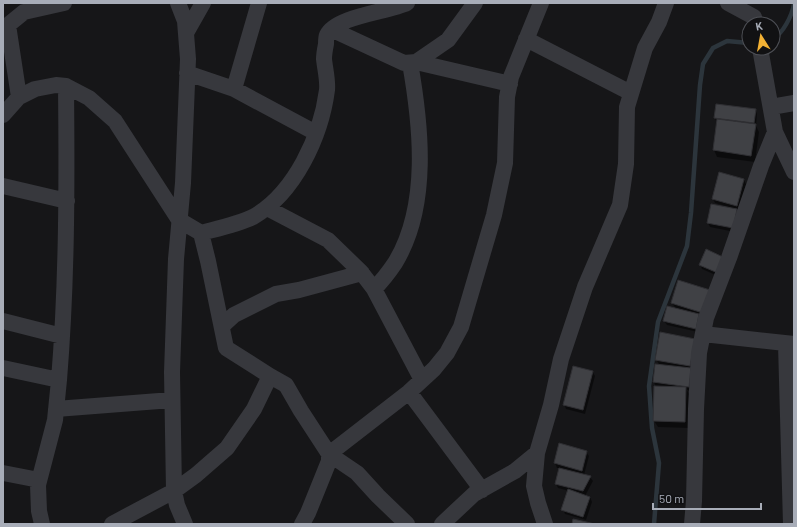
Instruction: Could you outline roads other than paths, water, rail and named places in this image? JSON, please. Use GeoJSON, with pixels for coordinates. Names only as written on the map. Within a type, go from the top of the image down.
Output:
{"type":"FeatureCollection","features":[{"type":"Feature","properties":{"kind":"street"},"geometry":{"type":"LineString","coordinates":[[19,97],[8,25],[24,12],[64,3]]}},
{"type":"Feature","properties":{"kind":"street"},"geometry":{"type":"LineString","coordinates":[[178,3],[185,21],[188,59],[183,183],[176,274],[172,400],[174,491],[177,505],[185,524]]}},
{"type":"Feature","properties":{"kind":"street"},"geometry":{"type":"LineString","coordinates":[[186,33],[203,3]]}},
{"type":"Feature","properties":{"kind":"street"},"geometry":{"type":"LineString","coordinates":[[234,89],[259,3]]}},
{"type":"Feature","properties":{"kind":"street"},"geometry":{"type":"LineString","coordinates":[[201,233],[251,218],[267,208],[283,192],[296,174],[313,142],[322,114],[327,88],[324,58],[327,35],[337,25],[356,17],[399,7],[407,3]]}},
{"type":"Feature","properties":{"kind":"street"},"geometry":{"type":"LineString","coordinates":[[413,62],[448,40],[475,3]]}},
{"type":"Feature","properties":{"kind":"street"},"geometry":{"type":"LineString","coordinates":[[329,454],[409,392],[434,369],[447,353],[461,327],[490,230],[505,163],[507,97],[510,84],[517,61],[541,3]]}},
{"type":"Feature","properties":{"kind":"street"},"geometry":{"type":"LineString","coordinates":[[545,524],[534,486],[537,453],[551,405],[561,359],[585,287],[620,205],[626,164],[627,107],[645,48],[660,22],[666,3]]}},
{"type":"Feature","properties":{"kind":"street"},"geometry":{"type":"LineString","coordinates":[[728,3],[754,15]]}},
{"type":"Feature","properties":{"kind":"street"},"geometry":{"type":"LineString","coordinates":[[332,30],[404,63],[413,62],[510,84]]}},
{"type":"Feature","properties":{"kind":"street"},"geometry":{"type":"LineString","coordinates":[[526,39],[631,93]]}},
{"type":"Feature","properties":{"kind":"street"},"geometry":{"type":"LineString","coordinates":[[762,56],[775,132],[794,172]]}},
{"type":"Feature","properties":{"kind":"street"},"geometry":{"type":"LineString","coordinates":[[374,289],[396,262],[408,236],[416,205],[420,156],[413,62]]}},
{"type":"Feature","properties":{"kind":"street"},"geometry":{"type":"LineString","coordinates":[[187,73],[234,89],[316,133]]}},
{"type":"Feature","properties":{"kind":"street"},"geometry":{"type":"LineString","coordinates":[[3,115],[19,97],[35,89],[56,85],[66,86],[89,98],[115,121],[179,220],[201,233],[226,348],[286,385],[329,454],[357,473],[407,524]]}},
{"type":"Feature","properties":{"kind":"street"},"geometry":{"type":"LineString","coordinates":[[42,524],[38,485],[56,410],[62,336],[67,201],[66,86]]}},
{"type":"Feature","properties":{"kind":"street"},"geometry":{"type":"LineString","coordinates":[[771,107],[794,103]]}},
{"type":"Feature","properties":{"kind":"street"},"geometry":{"type":"LineString","coordinates":[[692,524],[699,353],[706,318],[729,258],[761,166],[775,132]]}},
{"type":"Feature","properties":{"kind":"street"},"geometry":{"type":"LineString","coordinates":[[3,186],[67,201]]}},
{"type":"Feature","properties":{"kind":"street"},"geometry":{"type":"LineString","coordinates":[[267,208],[328,240],[362,273],[374,289],[422,380]]}},
{"type":"Feature","properties":{"kind":"street"},"geometry":{"type":"LineString","coordinates":[[222,326],[234,315],[276,294],[299,290],[362,273]]}},
{"type":"Feature","properties":{"kind":"street"},"geometry":{"type":"LineString","coordinates":[[3,321],[62,336]]}},
{"type":"Feature","properties":{"kind":"street"},"geometry":{"type":"LineString","coordinates":[[703,334],[790,344],[791,524]]}},
{"type":"Feature","properties":{"kind":"street"},"geometry":{"type":"LineString","coordinates":[[3,368],[59,380]]}},
{"type":"Feature","properties":{"kind":"street"},"geometry":{"type":"LineString","coordinates":[[112,524],[174,491],[196,475],[226,448],[254,409],[270,376]]}},
{"type":"Feature","properties":{"kind":"street"},"geometry":{"type":"LineString","coordinates":[[409,392],[482,490]]}},
{"type":"Feature","properties":{"kind":"street"},"geometry":{"type":"LineString","coordinates":[[56,410],[172,400]]}},
{"type":"Feature","properties":{"kind":"street"},"geometry":{"type":"LineString","coordinates":[[442,524],[474,494],[515,471],[537,453]]}},
{"type":"Feature","properties":{"kind":"street"},"geometry":{"type":"LineString","coordinates":[[302,524],[329,461],[329,454]]}},
{"type":"Feature","properties":{"kind":"street"},"geometry":{"type":"LineString","coordinates":[[3,473],[39,480]]}},
{"type":"Feature","properties":{"kind":"waterway"},"geometry":{"type":"LineString","coordinates":[[781,32],[791,14],[794,4]]}},
{"type":"Feature","properties":{"kind":"waterway"},"geometry":{"type":"LineString","coordinates":[[654,524],[659,463],[652,428],[649,386],[658,322],[687,246],[703,64],[713,48],[727,41],[741,42]]}}]}
